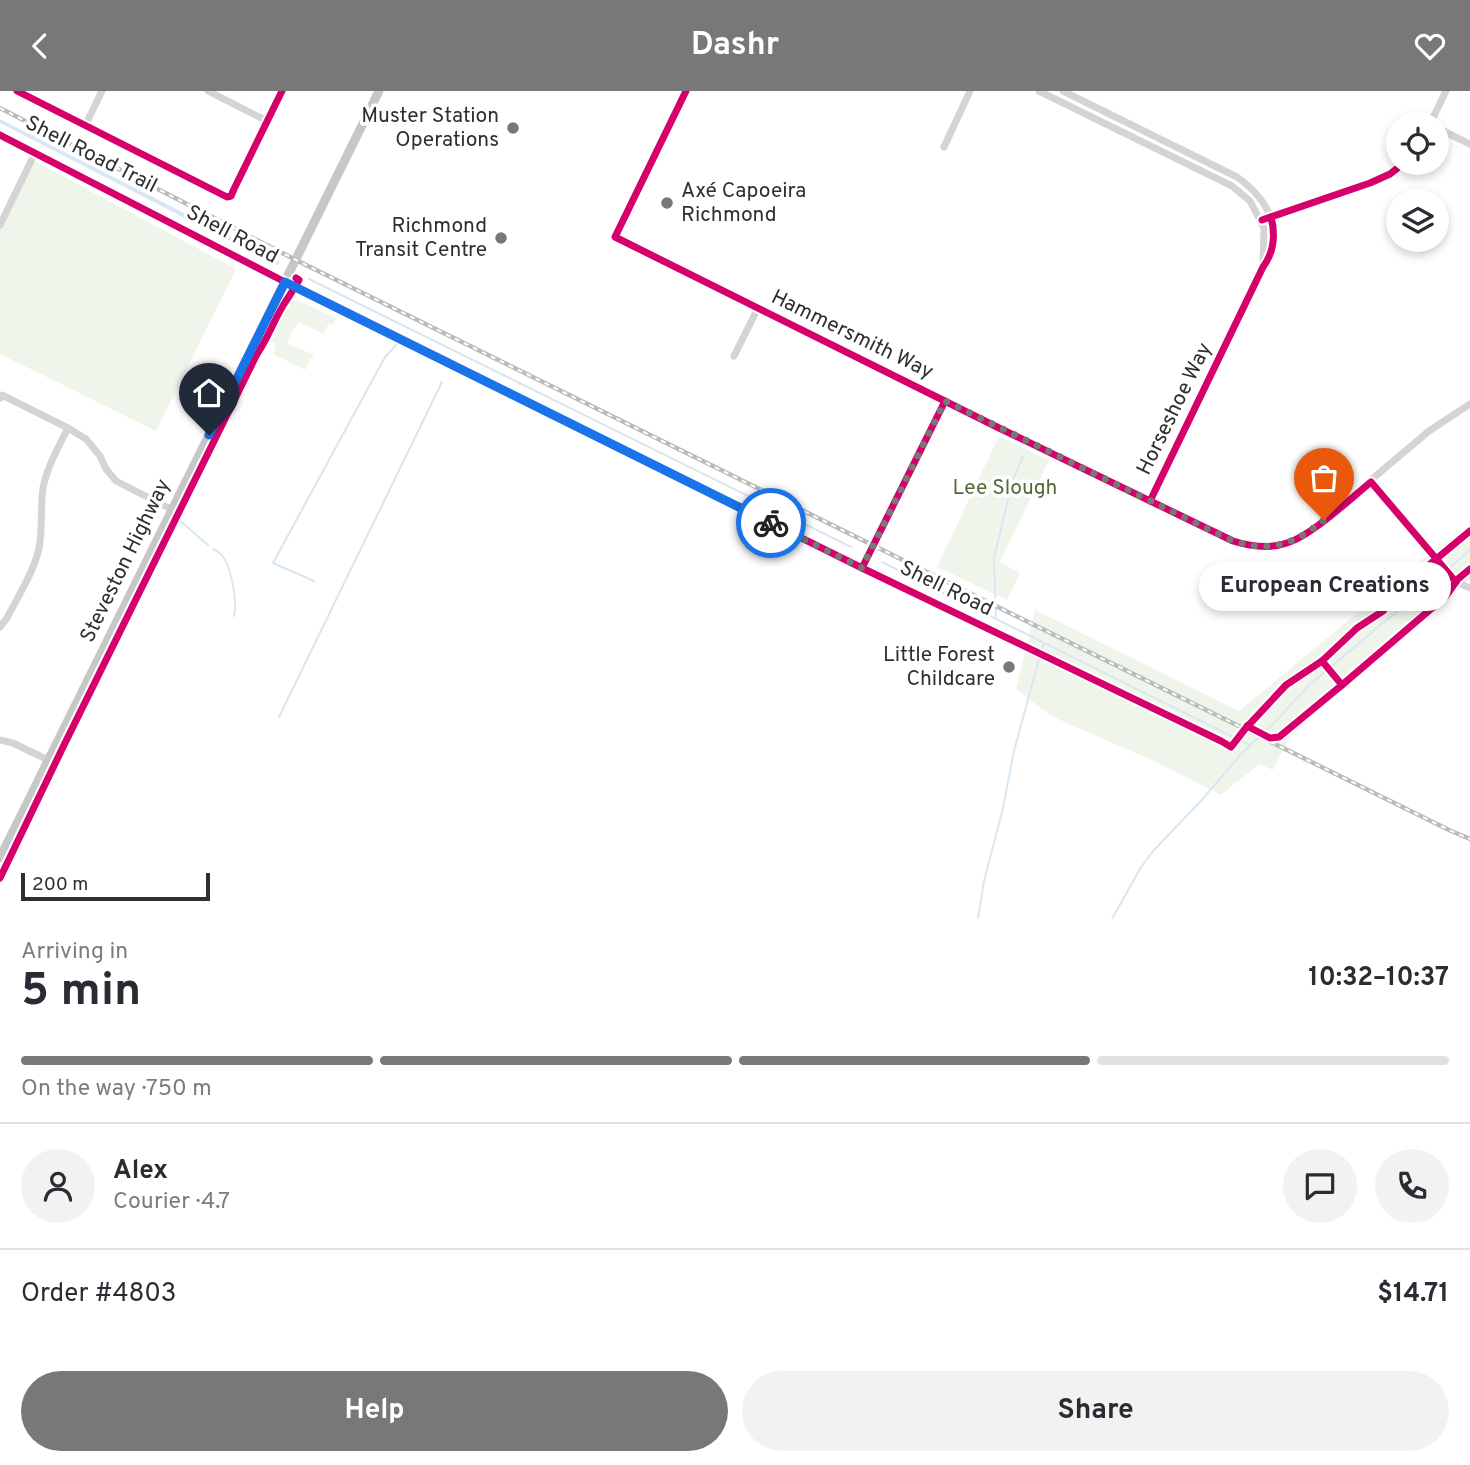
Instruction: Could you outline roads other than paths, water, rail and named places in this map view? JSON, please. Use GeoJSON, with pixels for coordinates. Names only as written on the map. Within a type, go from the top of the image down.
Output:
{"type":"FeatureCollection","features":[{"type":"Feature","properties":{"kind":"main road","name":"Steveston Highway"},"geometry":{"type":"LineString","coordinates":[[0,859],[379,91]]}},
{"type":"Feature","properties":{"kind":"street","name":"Shell Road"},"geometry":{"type":"LineString","coordinates":[[17,91],[228,197],[267,121]]}},
{"type":"Feature","properties":{"kind":"street"},"geometry":{"type":"LineString","coordinates":[[85,126],[102,91]]}},
{"type":"Feature","properties":{"kind":"street"},"geometry":{"type":"LineString","coordinates":[[208,91],[267,121],[282,91]]}},
{"type":"Feature","properties":{"kind":"street","name":"Hammersmith Way"},"geometry":{"type":"LineString","coordinates":[[686,91],[615,237],[1150,501]]}},
{"type":"Feature","properties":{"kind":"street"},"geometry":{"type":"LineString","coordinates":[[944,147],[970,91]]}},
{"type":"Feature","properties":{"kind":"street"},"geometry":{"type":"LineString","coordinates":[[1039,91],[1232,186],[1250,201],[1261,220],[1388,175]]}},
{"type":"Feature","properties":{"kind":"street"},"geometry":{"type":"LineString","coordinates":[[1063,91],[1237,177],[1255,191],[1271,217]]}},
{"type":"Feature","properties":{"kind":"street"},"geometry":{"type":"LineString","coordinates":[[1436,112],[1446,91]]}},
{"type":"Feature","properties":{"kind":"street"},"geometry":{"type":"LineString","coordinates":[[1449,134],[1470,144]]}},
{"type":"Feature","properties":{"kind":"street","name":"Shell Road"},"geometry":{"type":"LineString","coordinates":[[0,135],[285,282],[1014,641]]}},
{"type":"Feature","properties":{"kind":"street"},"geometry":{"type":"LineString","coordinates":[[0,225],[35,153]]}},
{"type":"Feature","properties":{"kind":"street","name":"Horseshoe Way"},"geometry":{"type":"LineString","coordinates":[[1271,217],[1274,232],[1271,256],[1263,267],[1150,501],[1226,539],[1253,546],[1288,543],[1308,533],[1429,431],[1470,404]]}},
{"type":"Feature","properties":{"kind":"street","name":"Horseshoe Way"},"geometry":{"type":"LineString","coordinates":[[1261,220],[1265,235],[1263,267]]}},
{"type":"Feature","properties":{"kind":"street"},"geometry":{"type":"LineString","coordinates":[[734,356],[758,308]]}},
{"type":"Feature","properties":{"kind":"street"},"geometry":{"type":"LineString","coordinates":[[1,397],[86,439],[116,481],[171,509]]}},
{"type":"Feature","properties":{"kind":"street"},"geometry":{"type":"LineString","coordinates":[[862,568],[945,401]]}},
{"type":"Feature","properties":{"kind":"street"},"geometry":{"type":"LineString","coordinates":[[0,627],[7,618],[37,554],[45,479],[68,428]]}},
{"type":"Feature","properties":{"kind":"street"},"geometry":{"type":"LineString","coordinates":[[1371,482],[1456,582],[1470,588]]}},
{"type":"Feature","properties":{"kind":"street"},"geometry":{"type":"LineString","coordinates":[[0,740],[13,743],[48,760]]}},
{"type":"Feature","properties":{"kind":"waterway"},"geometry":{"type":"LineString","coordinates":[[309,279],[851,547]]}},
{"type":"Feature","properties":{"kind":"waterway"},"geometry":{"type":"LineString","coordinates":[[314,581],[273,563],[385,357],[396,345]]}},
{"type":"Feature","properties":{"kind":"waterway"},"geometry":{"type":"LineString","coordinates":[[279,717],[442,382]]}},
{"type":"Feature","properties":{"kind":"waterway"},"geometry":{"type":"LineString","coordinates":[[996,618],[994,558],[1013,479],[1024,455]]}},
{"type":"Feature","properties":{"kind":"waterway"},"geometry":{"type":"LineString","coordinates":[[169,540],[181,515]]}},
{"type":"Feature","properties":{"kind":"waterway"},"geometry":{"type":"LineString","coordinates":[[179,520],[208,545]]}},
{"type":"Feature","properties":{"kind":"waterway"},"geometry":{"type":"LineString","coordinates":[[160,557],[164,549]]}},
{"type":"Feature","properties":{"kind":"waterway"},"geometry":{"type":"LineString","coordinates":[[213,549],[222,555],[231,576],[234,616]]}},
{"type":"Feature","properties":{"kind":"waterway"},"geometry":{"type":"LineString","coordinates":[[1447,570],[1470,550]]}},
{"type":"Feature","properties":{"kind":"waterway"},"geometry":{"type":"LineString","coordinates":[[882,562],[959,601]]}},
{"type":"Feature","properties":{"kind":"waterway"},"geometry":{"type":"LineString","coordinates":[[148,580],[156,566]]}},
{"type":"Feature","properties":{"kind":"waterway"},"geometry":{"type":"LineString","coordinates":[[1112,919],[1141,867],[1154,850],[1243,752],[1309,685],[1443,573]]}},
{"type":"Feature","properties":{"kind":"waterway"},"geometry":{"type":"LineString","coordinates":[[966,604],[1249,745]]}},
{"type":"Feature","properties":{"kind":"waterway"},"geometry":{"type":"LineString","coordinates":[[1041,651],[1044,644]]}},
{"type":"Feature","properties":{"kind":"waterway"},"geometry":{"type":"LineString","coordinates":[[978,919],[1014,751],[1039,659]]}},
{"type":"Feature","properties":{"kind":"railway"},"geometry":{"type":"LineString","coordinates":[[0,108],[296,260],[1470,839]]}},
{"type":"Feature","properties":{"kind":"place","name":"Muster Station Operations"},"geometry":{"type":"Point","coordinates":[513,128]}},
{"type":"Feature","properties":{"kind":"place","name":"Axé Capoeira Richmond"},"geometry":{"type":"Point","coordinates":[667,203]}},
{"type":"Feature","properties":{"kind":"place","name":"Richmond Transit Centre"},"geometry":{"type":"Point","coordinates":[501,238]}},
{"type":"Feature","properties":{"kind":"place","name":"European Creations"},"geometry":{"type":"Point","coordinates":[1324,520]}},
{"type":"Feature","properties":{"kind":"place","name":"Little Forest Childcare"},"geometry":{"type":"Point","coordinates":[1009,667]}},
{"type":"Feature","properties":{"kind":"park label","name":"Lee Slough"},"geometry":{"type":"Point","coordinates":[1005,488]}}]}
